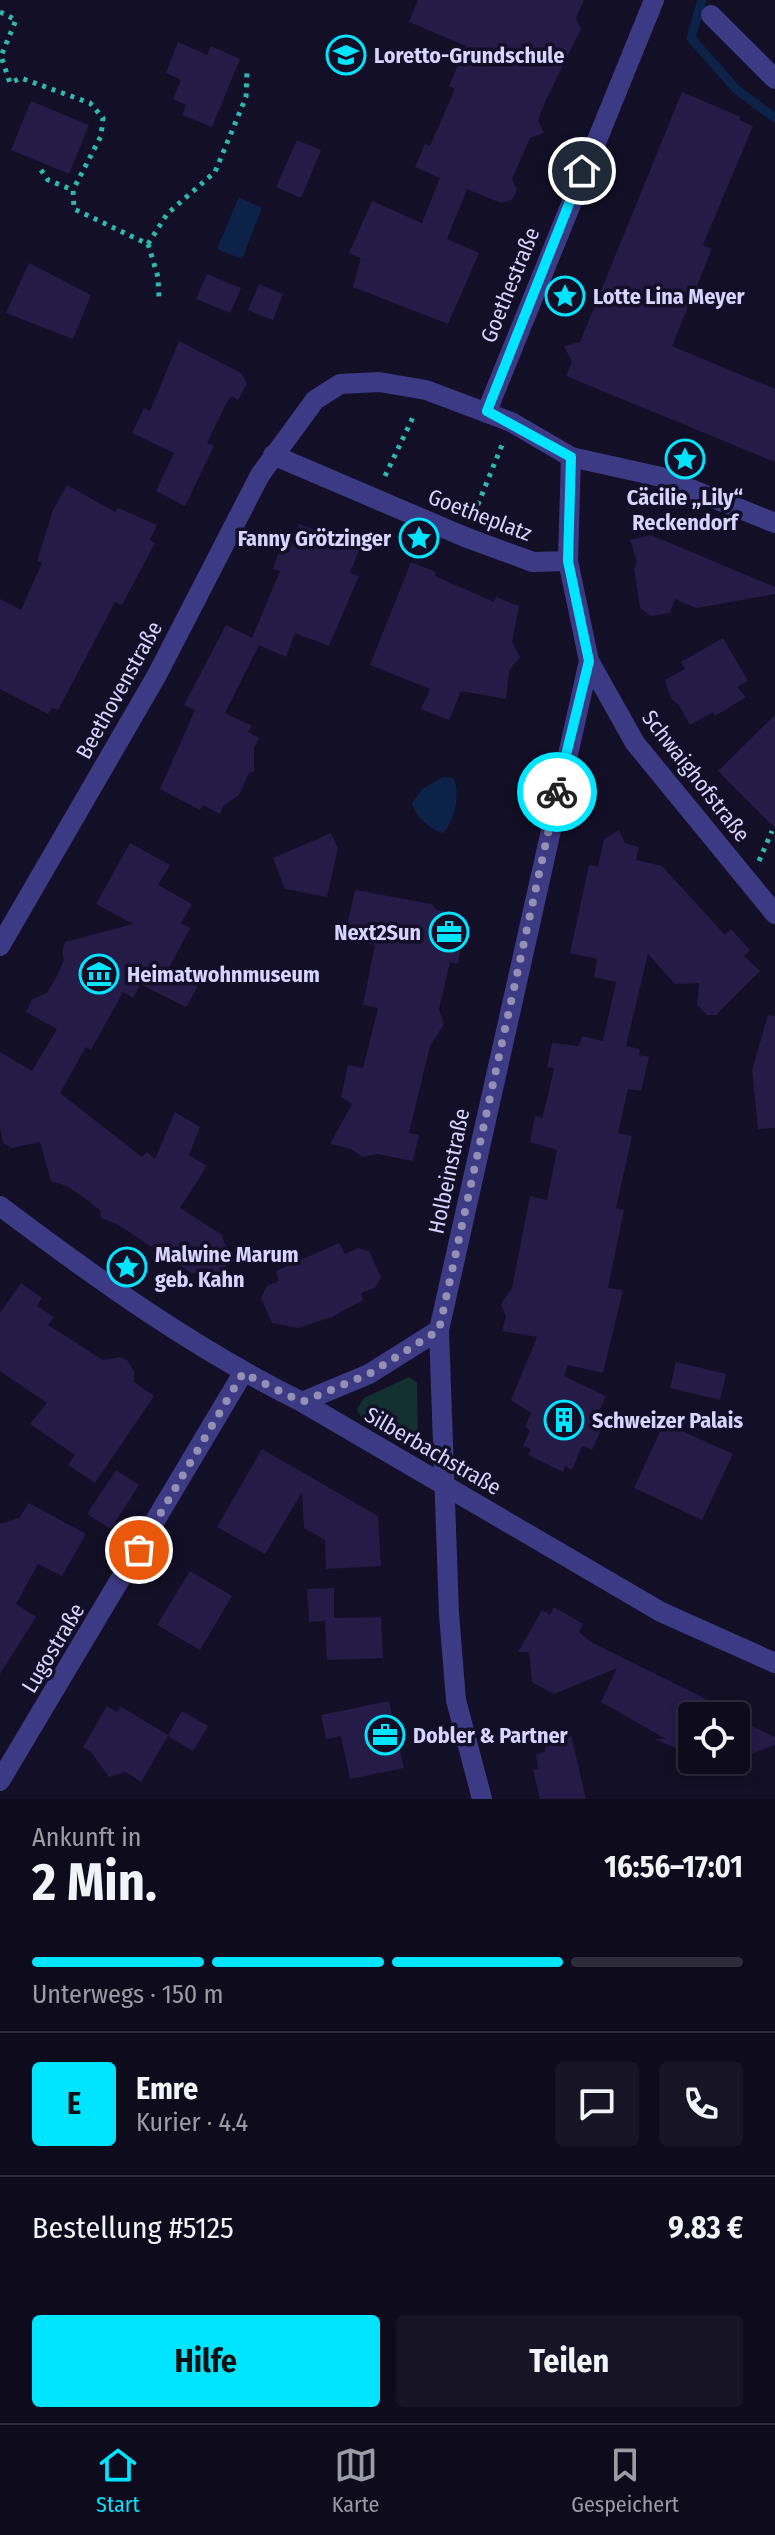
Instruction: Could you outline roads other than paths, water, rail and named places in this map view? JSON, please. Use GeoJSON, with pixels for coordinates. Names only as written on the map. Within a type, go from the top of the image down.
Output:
{"type":"FeatureCollection","features":[{"type":"Feature","properties":{"kind":"street","name":"Goethestraße"},"geometry":{"type":"LineString","coordinates":[[487,411],[654,0]]}},
{"type":"Feature","properties":{"kind":"street"},"geometry":{"type":"LineString","coordinates":[[711,15],[775,79]]}},
{"type":"Feature","properties":{"kind":"street"},"geometry":{"type":"LineString","coordinates":[[273,455],[315,400],[340,384],[379,382],[426,390],[487,411],[571,457],[661,477],[775,523]]}},
{"type":"Feature","properties":{"kind":"street","name":"Goetheplatz"},"geometry":{"type":"LineString","coordinates":[[273,455],[465,537],[533,562],[568,561]]}},
{"type":"Feature","properties":{"kind":"street","name":"Beethovenstraße"},"geometry":{"type":"LineString","coordinates":[[0,946],[157,675],[273,455]]}},
{"type":"Feature","properties":{"kind":"street"},"geometry":{"type":"LineString","coordinates":[[568,561],[571,457]]}},
{"type":"Feature","properties":{"kind":"street","name":"Holbeinstraße"},"geometry":{"type":"LineString","coordinates":[[482,1799],[456,1700],[439,1330],[589,661],[568,561]]}},
{"type":"Feature","properties":{"kind":"street","name":"Schwaighofstraße"},"geometry":{"type":"LineString","coordinates":[[589,661],[635,743],[775,914]]}},
{"type":"Feature","properties":{"kind":"street","name":"Silberbachstraße"},"geometry":{"type":"LineString","coordinates":[[0,1206],[127,1301],[243,1373],[302,1402],[661,1612],[775,1663]]}},
{"type":"Feature","properties":{"kind":"street"},"geometry":{"type":"LineString","coordinates":[[302,1402],[369,1374],[439,1330]]}},
{"type":"Feature","properties":{"kind":"street","name":"Lugostraße"},"geometry":{"type":"LineString","coordinates":[[0,1781],[243,1373]]}},
{"type":"Feature","properties":{"kind":"water"},"geometry":{"type":"Polygon","coordinates":[[[239,197],[262,208],[242,259],[217,249],[239,197]]]}},
{"type":"Feature","properties":{"kind":"water"},"geometry":{"type":"Polygon","coordinates":[[[443,777],[453,778],[457,798],[453,815],[443,833],[424,822],[412,803],[422,789],[443,777]]]}},
{"type":"Feature","properties":{"kind":"waterway"},"geometry":{"type":"LineString","coordinates":[[702,0],[691,38],[736,89],[775,118]]}},
{"type":"Feature","properties":{"kind":"place","name":"Loretto-Grundschule"},"geometry":{"type":"Point","coordinates":[346,55]}},
{"type":"Feature","properties":{"kind":"place","name":"Lotte Lina Meyer"},"geometry":{"type":"Point","coordinates":[565,296]}},
{"type":"Feature","properties":{"kind":"place","name":"Cäcilie „Lily“ Reckendorf"},"geometry":{"type":"Point","coordinates":[685,459]}},
{"type":"Feature","properties":{"kind":"place","name":"Fanny Grötzinger"},"geometry":{"type":"Point","coordinates":[419,538]}},
{"type":"Feature","properties":{"kind":"place","name":"Next2Sun"},"geometry":{"type":"Point","coordinates":[449,932]}},
{"type":"Feature","properties":{"kind":"place","name":"Heimatwohnmuseum"},"geometry":{"type":"Point","coordinates":[99,974]}},
{"type":"Feature","properties":{"kind":"place","name":"Malwine Marum geb. Kahn"},"geometry":{"type":"Point","coordinates":[127,1267]}},
{"type":"Feature","properties":{"kind":"place","name":"Schweizer Palais"},"geometry":{"type":"Point","coordinates":[564,1420]}},
{"type":"Feature","properties":{"kind":"place","name":"Dobler & Partner"},"geometry":{"type":"Point","coordinates":[385,1735]}}]}
